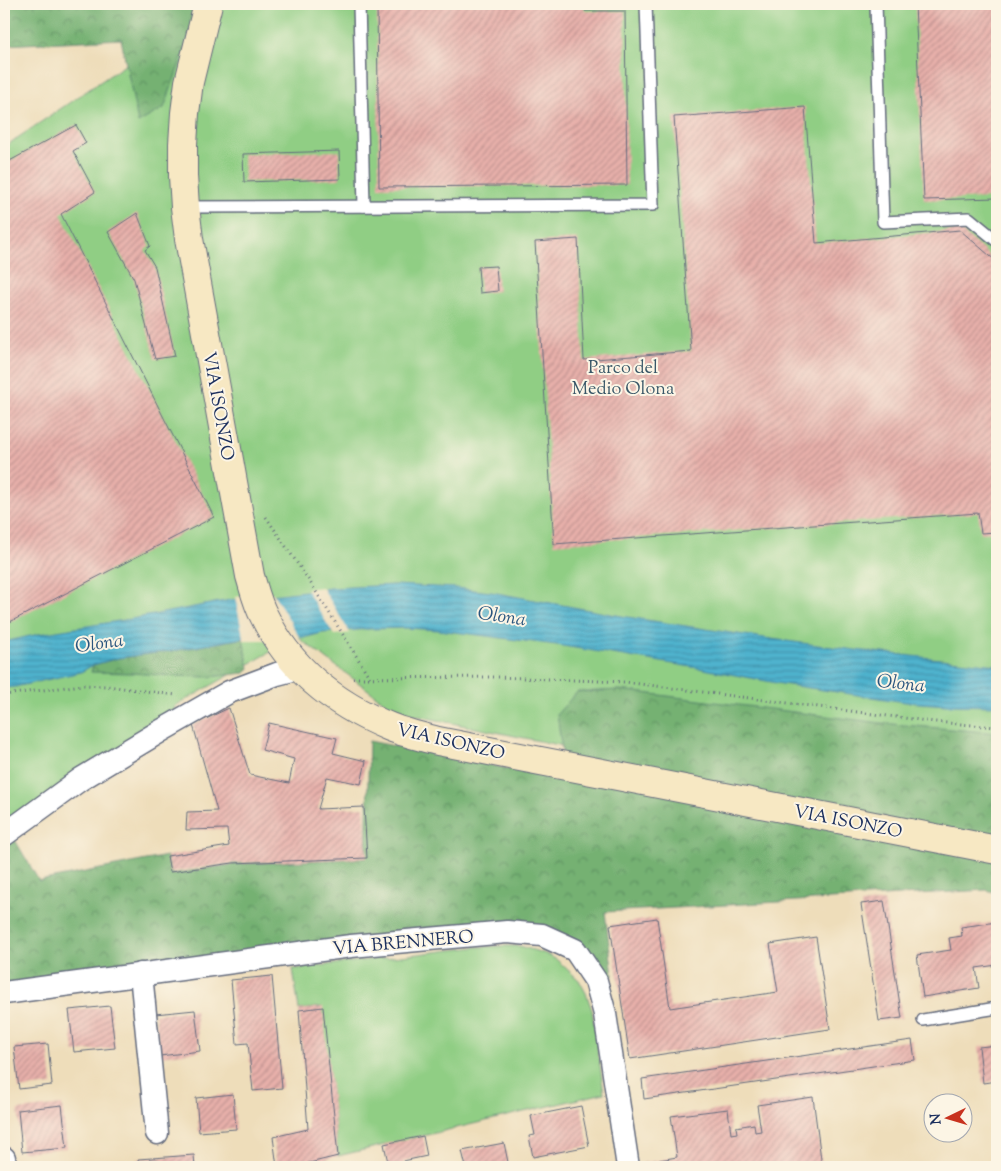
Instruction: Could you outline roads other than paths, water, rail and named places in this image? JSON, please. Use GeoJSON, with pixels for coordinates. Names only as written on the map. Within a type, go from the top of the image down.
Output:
{"type":"FeatureCollection","features":[{"type":"Feature","properties":{"kind":"street","name":"VIA ISONZO"},"geometry":{"type":"LineString","coordinates":[[208,4],[189,82],[185,113],[183,176],[198,207],[189,239],[248,568],[263,615],[285,652],[330,694],[348,706],[392,728],[438,741],[997,850]]}},
{"type":"Feature","properties":{"kind":"street"},"geometry":{"type":"LineString","coordinates":[[4,835],[80,779],[229,692],[298,665]]}},
{"type":"Feature","properties":{"kind":"street","name":"VIA BRENNERO"},"geometry":{"type":"LineString","coordinates":[[4,993],[350,946],[507,932],[542,935],[575,950],[596,981],[605,1014],[628,1167]]}},
{"type":"Feature","properties":{"kind":"street"},"geometry":{"type":"LineString","coordinates":[[141,974],[157,1132]]}},
{"type":"Feature","properties":{"kind":"street"},"geometry":{"type":"LineString","coordinates":[[4,1158],[4,1167]]}},
{"type":"Feature","properties":{"kind":"lane"},"geometry":{"type":"LineString","coordinates":[[359,4],[364,206]]}},
{"type":"Feature","properties":{"kind":"lane"},"geometry":{"type":"LineString","coordinates":[[198,207],[653,205],[646,4]]}},
{"type":"Feature","properties":{"kind":"lane"},"geometry":{"type":"LineString","coordinates":[[876,4],[883,222],[969,218],[997,241]]}},
{"type":"Feature","properties":{"kind":"lane"},"geometry":{"type":"LineString","coordinates":[[923,1020],[997,1008]]}},
{"type":"Feature","properties":{"kind":"water","name":"Olona"},"geometry":{"type":"Polygon","coordinates":[[[395,585],[491,592],[627,617],[771,639],[997,665],[997,706],[906,702],[782,684],[557,645],[439,630],[406,628],[322,633],[307,637],[243,638],[178,650],[118,658],[93,665],[81,672],[4,688],[4,642],[230,600],[331,588],[395,585]]]}},
{"type":"Feature","properties":{"kind":"park label","name":"Parco del Medio Olona"},"geometry":{"type":"Point","coordinates":[623,377]}}]}
